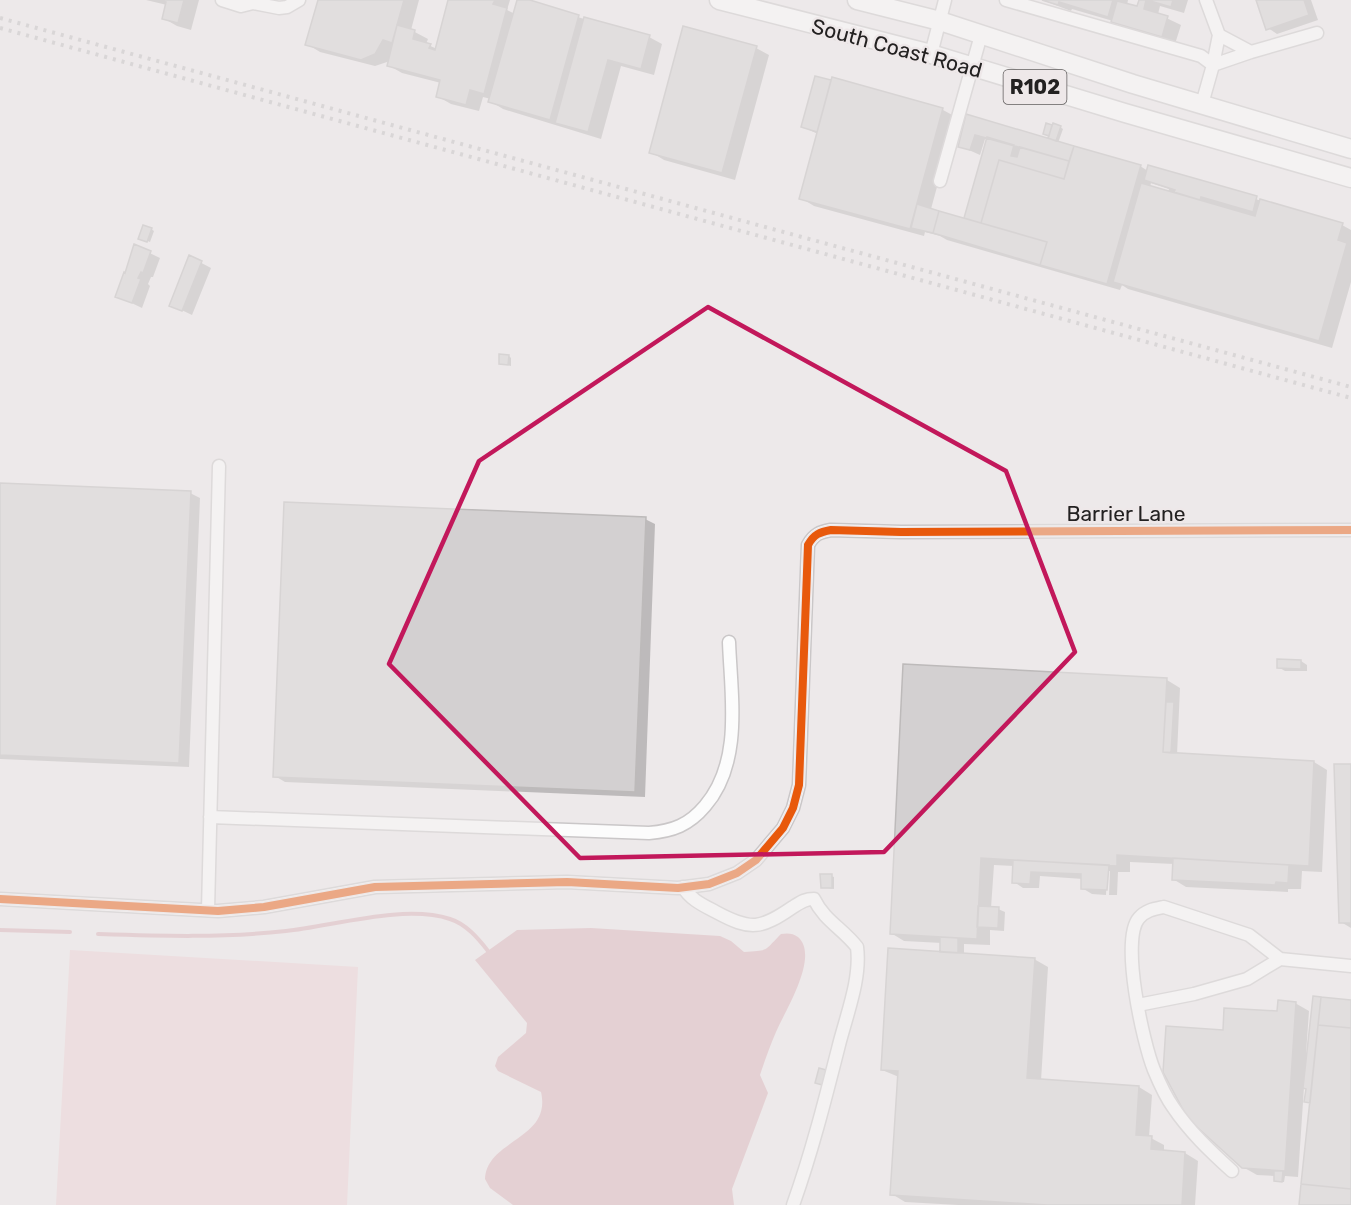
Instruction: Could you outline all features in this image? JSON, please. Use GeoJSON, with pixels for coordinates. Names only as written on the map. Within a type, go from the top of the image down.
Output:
{"type":"FeatureCollection","features":[{"type":"Feature","properties":{"kind":"highway","name":"South Coast Road"},"geometry":{"type":"LineString","coordinates":[[719,0],[931,54],[1351,178]]}},
{"type":"Feature","properties":{"kind":"highway","name":"South Coast Road"},"geometry":{"type":"LineString","coordinates":[[857,0],[940,18],[981,35],[1133,84],[1351,149]]}},
{"type":"Feature","properties":{"kind":"highway"},"geometry":{"type":"LineString","coordinates":[[1125,113],[1133,84]]}},
{"type":"Feature","properties":{"kind":"street"},"geometry":{"type":"LineString","coordinates":[[222,0],[241,6],[253,3],[279,8],[287,7],[299,0]]}},
{"type":"Feature","properties":{"kind":"street"},"geometry":{"type":"LineString","coordinates":[[890,0],[940,18]]}},
{"type":"Feature","properties":{"kind":"street"},"geometry":{"type":"LineString","coordinates":[[931,54],[945,0]]}},
{"type":"Feature","properties":{"kind":"street"},"geometry":{"type":"LineString","coordinates":[[1006,0],[1201,56],[1213,65]]}},
{"type":"Feature","properties":{"kind":"street"},"geometry":{"type":"LineString","coordinates":[[1202,105],[1219,35],[1206,0]]}},
{"type":"Feature","properties":{"kind":"street"},"geometry":{"type":"LineString","coordinates":[[1213,65],[1317,33]]}},
{"type":"Feature","properties":{"kind":"street"},"geometry":{"type":"LineString","coordinates":[[940,182],[981,35]]}},
{"type":"Feature","properties":{"kind":"street"},"geometry":{"type":"LineString","coordinates":[[1219,35],[1251,52]]}},
{"type":"Feature","properties":{"kind":"street"},"geometry":{"type":"LineString","coordinates":[[208,910],[219,466]]}},
{"type":"Feature","properties":{"kind":"street","name":"Barrier Lane"},"geometry":{"type":"LineString","coordinates":[[683,887],[709,884],[737,873],[756,860],[783,828],[793,808],[799,784],[808,545],[820,532],[831,530],[901,532],[1351,530]]}},
{"type":"Feature","properties":{"kind":"street"},"geometry":{"type":"LineString","coordinates":[[210,817],[649,833],[666,832],[681,827],[695,818],[720,786],[729,764],[732,719],[729,642]]}},
{"type":"Feature","properties":{"kind":"street"},"geometry":{"type":"LineString","coordinates":[[0,899],[208,910],[264,907],[375,887],[567,882],[683,887],[689,897],[734,922],[745,925],[774,921],[806,898],[814,899],[819,910],[828,920],[857,946],[858,958],[846,1018],[821,1113],[793,1205]]}},
{"type":"Feature","properties":{"kind":"street"},"geometry":{"type":"LineString","coordinates":[[1232,1171],[1198,1139],[1172,1106],[1153,1068],[1138,1005],[1130,957],[1132,933],[1138,919],[1149,910],[1164,907],[1250,935],[1280,959],[1351,966]]}},
{"type":"Feature","properties":{"kind":"street"},"geometry":{"type":"LineString","coordinates":[[1138,1005],[1194,994],[1246,980],[1280,959]]}},
{"type":"Feature","properties":{"kind":"highlighted area"},"geometry":{"type":"Polygon","coordinates":[[[708,307],[1006,471],[1075,652],[884,852],[580,858],[389,664],[479,461],[708,307]]]}},
{"type":"Feature","properties":{"kind":"shaded area"},"geometry":{"type":"Polygon","coordinates":[[[591,928],[720,936],[731,941],[744,952],[766,949],[781,934],[798,937],[804,946],[805,957],[799,984],[776,1032],[760,1075],[768,1093],[732,1189],[734,1205],[513,1205],[490,1188],[485,1179],[488,1166],[496,1155],[529,1130],[537,1120],[542,1108],[541,1092],[498,1071],[495,1066],[498,1057],[526,1033],[527,1023],[475,960],[517,930],[591,928]]]}},
{"type":"Feature","properties":{"kind":"shaded area"},"geometry":{"type":"Polygon","coordinates":[[[70,950],[358,967],[347,1205],[56,1205],[70,950]]]}},
{"type":"Feature","properties":{"kind":"building"},"geometry":{"type":"Polygon","coordinates":[[[159,0],[184,0],[178,23],[162,19],[166,2],[159,0]]]}},
{"type":"Feature","properties":{"kind":"building"},"geometry":{"type":"Polygon","coordinates":[[[318,0],[404,0],[392,43],[383,40],[375,54],[361,60],[305,45],[318,0]]]}},
{"type":"Feature","properties":{"kind":"building"},"geometry":{"type":"Polygon","coordinates":[[[448,0],[495,0],[493,4],[507,8],[484,94],[470,90],[466,105],[436,97],[440,80],[387,66],[397,25],[415,30],[413,39],[431,44],[429,48],[435,50],[448,0]]]}},
{"type":"Feature","properties":{"kind":"building"},"geometry":{"type":"Polygon","coordinates":[[[517,0],[530,0],[579,15],[550,120],[488,102],[517,0]]]}},
{"type":"Feature","properties":{"kind":"building"},"geometry":{"type":"Polygon","coordinates":[[[1042,0],[1113,0],[1108,17],[1059,2],[1058,5],[1042,0]]]}},
{"type":"Feature","properties":{"kind":"building"},"geometry":{"type":"Polygon","coordinates":[[[1139,0],[1146,0],[1144,9],[1168,16],[1162,37],[1111,22],[1117,1],[1137,6],[1139,0]]]}},
{"type":"Feature","properties":{"kind":"building"},"geometry":{"type":"Polygon","coordinates":[[[1147,0],[1173,0],[1171,7],[1147,0]]]}},
{"type":"Feature","properties":{"kind":"building"},"geometry":{"type":"Polygon","coordinates":[[[1256,0],[1304,0],[1309,15],[1266,30],[1256,0]]]}},
{"type":"Feature","properties":{"kind":"building"},"geometry":{"type":"Polygon","coordinates":[[[584,17],[650,35],[641,69],[608,60],[588,132],[555,123],[584,17]]]}},
{"type":"Feature","properties":{"kind":"building"},"geometry":{"type":"Polygon","coordinates":[[[683,26],[757,46],[722,173],[649,153],[683,26]]]}},
{"type":"Feature","properties":{"kind":"building"},"geometry":{"type":"Polygon","coordinates":[[[815,76],[831,80],[817,132],[801,127],[815,76]]]}},
{"type":"Feature","properties":{"kind":"building"},"geometry":{"type":"Polygon","coordinates":[[[832,77],[943,108],[910,229],[799,199],[832,77]]]}},
{"type":"Feature","properties":{"kind":"building"},"geometry":{"type":"Polygon","coordinates":[[[966,114],[1074,146],[1069,161],[975,135],[970,150],[958,147],[966,114]]]}},
{"type":"Feature","properties":{"kind":"building"},"geometry":{"type":"Polygon","coordinates":[[[1046,123],[1052,125],[1049,136],[1043,134],[1046,123]]]}},
{"type":"Feature","properties":{"kind":"building"},"geometry":{"type":"Polygon","coordinates":[[[1053,123],[1061,126],[1056,141],[1048,138],[1053,123]]]}},
{"type":"Feature","properties":{"kind":"building"},"geometry":{"type":"Polygon","coordinates":[[[987,137],[1014,145],[1011,156],[1017,157],[1020,147],[1069,161],[1064,179],[999,160],[981,223],[964,218],[987,137]]]}},
{"type":"Feature","properties":{"kind":"building"},"geometry":{"type":"Polygon","coordinates":[[[1074,146],[1141,165],[1107,284],[1040,265],[1047,242],[981,223],[999,160],[1064,179],[1074,146]]]}},
{"type":"Feature","properties":{"kind":"building"},"geometry":{"type":"Polygon","coordinates":[[[1148,165],[1257,196],[1253,212],[1201,197],[1200,200],[1144,180],[1148,165]]]}},
{"type":"Feature","properties":{"kind":"building"},"geometry":{"type":"Polygon","coordinates":[[[1141,183],[1255,216],[1260,199],[1343,223],[1338,240],[1347,243],[1319,341],[1113,282],[1141,183]]]}},
{"type":"Feature","properties":{"kind":"building"},"geometry":{"type":"Polygon","coordinates":[[[917,204],[939,211],[933,233],[911,228],[917,204]]]}},
{"type":"Feature","properties":{"kind":"building"},"geometry":{"type":"Polygon","coordinates":[[[939,211],[1047,242],[1040,265],[933,233],[939,211]]]}},
{"type":"Feature","properties":{"kind":"building"},"geometry":{"type":"Polygon","coordinates":[[[143,225],[152,228],[147,242],[138,239],[143,225]]]}},
{"type":"Feature","properties":{"kind":"building"},"geometry":{"type":"Polygon","coordinates":[[[134,244],[151,251],[143,273],[141,272],[138,278],[141,279],[132,303],[115,297],[134,244]]]}},
{"type":"Feature","properties":{"kind":"building"},"geometry":{"type":"Polygon","coordinates":[[[189,255],[202,261],[182,311],[169,306],[189,255]]]}},
{"type":"Feature","properties":{"kind":"building"},"geometry":{"type":"Polygon","coordinates":[[[499,354],[509,355],[508,365],[499,364],[499,354]]]}},
{"type":"Feature","properties":{"kind":"building"},"geometry":{"type":"Polygon","coordinates":[[[0,483],[191,491],[179,763],[0,755],[0,483]]]}},
{"type":"Feature","properties":{"kind":"building"},"geometry":{"type":"Polygon","coordinates":[[[284,502],[646,517],[635,792],[273,777],[284,502]]]}},
{"type":"Feature","properties":{"kind":"building"},"geometry":{"type":"Polygon","coordinates":[[[1277,659],[1301,660],[1301,669],[1277,668],[1277,659]]]}},
{"type":"Feature","properties":{"kind":"building"},"geometry":{"type":"Polygon","coordinates":[[[903,664],[1167,678],[1163,752],[1314,761],[1309,866],[1117,855],[1117,866],[981,858],[977,939],[890,934],[903,664]]]}},
{"type":"Feature","properties":{"kind":"building"},"geometry":{"type":"Polygon","coordinates":[[[1166,702],[1174,702],[1171,753],[1163,752],[1166,702]]]}},
{"type":"Feature","properties":{"kind":"building"},"geometry":{"type":"Polygon","coordinates":[[[1334,764],[1351,764],[1351,923],[1339,923],[1334,764]]]}},
{"type":"Feature","properties":{"kind":"building"},"geometry":{"type":"Polygon","coordinates":[[[1173,858],[1289,865],[1288,883],[1276,882],[1275,885],[1172,880],[1173,858]]]}},
{"type":"Feature","properties":{"kind":"building"},"geometry":{"type":"Polygon","coordinates":[[[1013,860],[1109,865],[1107,890],[1081,889],[1081,874],[1031,872],[1030,884],[1012,883],[1013,860]]]}},
{"type":"Feature","properties":{"kind":"building"},"geometry":{"type":"Polygon","coordinates":[[[820,874],[832,874],[832,888],[821,888],[820,874]]]}},
{"type":"Feature","properties":{"kind":"building"},"geometry":{"type":"Polygon","coordinates":[[[978,906],[999,907],[998,928],[977,927],[978,906]]]}},
{"type":"Feature","properties":{"kind":"building"},"geometry":{"type":"Polygon","coordinates":[[[940,937],[958,938],[958,953],[940,952],[940,937]]]}},
{"type":"Feature","properties":{"kind":"building"},"geometry":{"type":"Polygon","coordinates":[[[888,948],[1035,958],[1027,1078],[1139,1086],[1136,1135],[1152,1136],[1151,1149],[1185,1152],[1182,1205],[1047,1205],[890,1195],[898,1071],[881,1070],[888,948]]]}},
{"type":"Feature","properties":{"kind":"building"},"geometry":{"type":"Polygon","coordinates":[[[1313,996],[1321,997],[1310,1103],[1304,1102],[1306,1089],[1303,1088],[1313,996]]]}},
{"type":"Feature","properties":{"kind":"building"},"geometry":{"type":"Polygon","coordinates":[[[1321,997],[1351,1000],[1351,1028],[1318,1025],[1321,997]]]}},
{"type":"Feature","properties":{"kind":"building"},"geometry":{"type":"Polygon","coordinates":[[[1278,1000],[1296,1002],[1285,1171],[1242,1168],[1188,1119],[1163,1072],[1166,1026],[1223,1030],[1224,1008],[1277,1011],[1278,1000]]]}},
{"type":"Feature","properties":{"kind":"building"},"geometry":{"type":"Polygon","coordinates":[[[1318,1025],[1351,1028],[1351,1189],[1301,1184],[1318,1025]]]}},
{"type":"Feature","properties":{"kind":"building"},"geometry":{"type":"Polygon","coordinates":[[[819,1068],[830,1071],[826,1086],[815,1083],[819,1068]]]}},
{"type":"Feature","properties":{"kind":"building"},"geometry":{"type":"Polygon","coordinates":[[[1274,1171],[1283,1171],[1282,1182],[1274,1181],[1274,1171]]]}},
{"type":"Feature","properties":{"kind":"building"},"geometry":{"type":"Polygon","coordinates":[[[1301,1184],[1351,1189],[1351,1205],[1299,1205],[1301,1184]]]}},
{"type":"Feature","properties":{"kind":"waterway"},"geometry":{"type":"LineString","coordinates":[[98,934],[239,935],[412,914],[432,915],[456,921],[471,932],[488,951]]}},
{"type":"Feature","properties":{"kind":"waterway"},"geometry":{"type":"LineString","coordinates":[[0,930],[70,932]]}},
{"type":"Feature","properties":{"kind":"railway"},"geometry":{"type":"LineString","coordinates":[[0,18],[1351,387]]}},
{"type":"Feature","properties":{"kind":"railway"},"geometry":{"type":"LineString","coordinates":[[0,28],[1351,398]]}},
{"type":"Feature","properties":{"kind":"cycle path"},"geometry":{"type":"LineString","coordinates":[[0,899],[218,911],[264,907],[375,887],[567,882],[678,888],[709,884],[737,873],[756,860],[783,828],[793,808],[799,785],[808,545],[818,534],[831,530],[901,532],[1351,530]]}}]}
